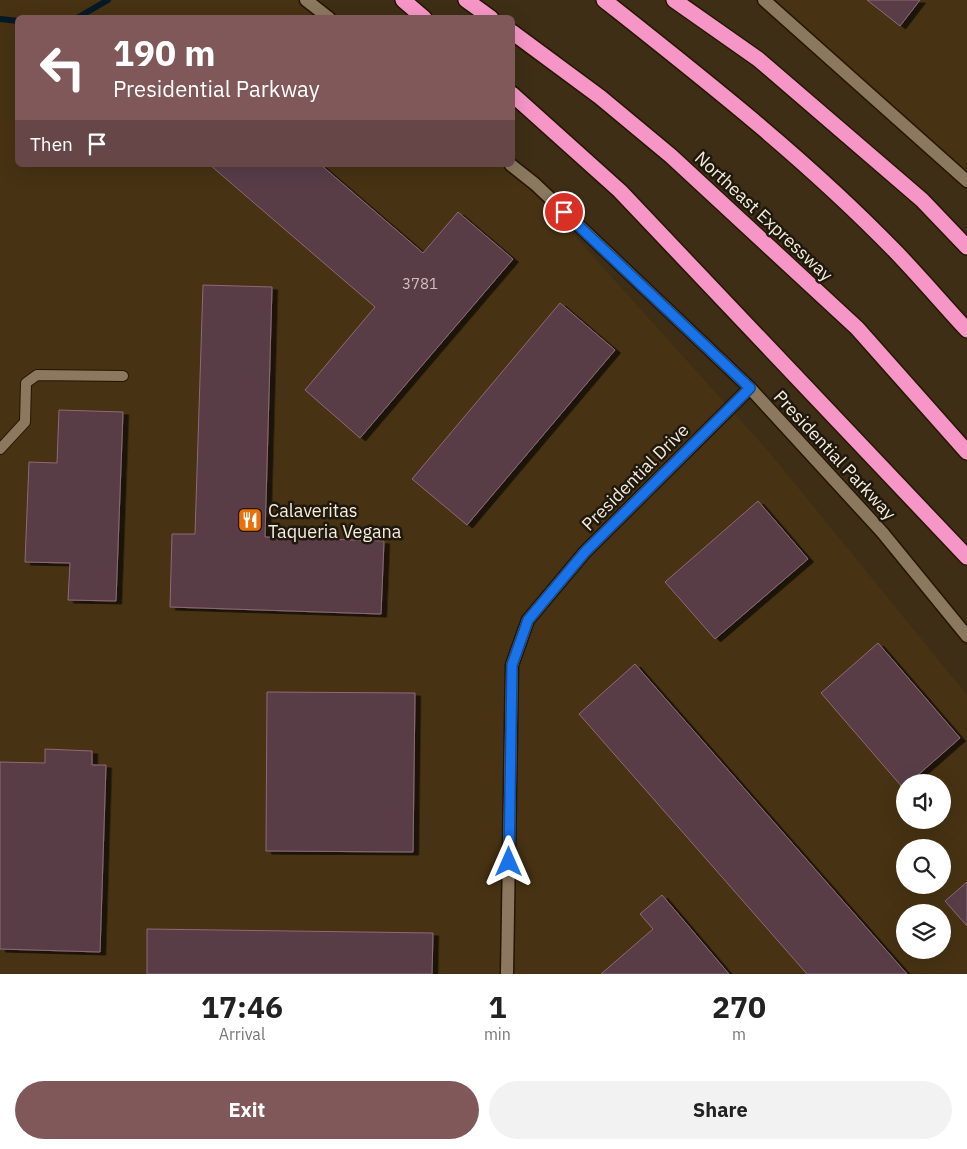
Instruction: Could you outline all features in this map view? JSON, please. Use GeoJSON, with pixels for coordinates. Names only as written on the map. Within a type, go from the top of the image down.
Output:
{"type":"FeatureCollection","features":[{"type":"Feature","properties":{"kind":"highway"},"geometry":{"type":"LineString","coordinates":[[403,0],[420,15]]}},
{"type":"Feature","properties":{"kind":"highway"},"geometry":{"type":"LineString","coordinates":[[466,0],[487,15]]}},
{"type":"Feature","properties":{"kind":"highway"},"geometry":{"type":"LineString","coordinates":[[604,0],[726,96],[809,168],[896,252],[967,330]]}},
{"type":"Feature","properties":{"kind":"highway"},"geometry":{"type":"LineString","coordinates":[[674,0],[758,59],[922,200],[967,247]]}},
{"type":"Feature","properties":{"kind":"highway","name":"Northeast Expressway"},"geometry":{"type":"LineString","coordinates":[[515,34],[600,97],[671,156],[732,212],[857,328],[967,452]]}},
{"type":"Feature","properties":{"kind":"highway"},"geometry":{"type":"LineString","coordinates":[[515,97],[620,191],[967,557]]}},
{"type":"Feature","properties":{"kind":"street"},"geometry":{"type":"LineString","coordinates":[[306,0],[325,15]]}},
{"type":"Feature","properties":{"kind":"street"},"geometry":{"type":"LineString","coordinates":[[764,0],[967,181]]}},
{"type":"Feature","properties":{"kind":"street","name":"Presidential Parkway"},"geometry":{"type":"LineString","coordinates":[[514,167],[535,184],[750,388],[882,532],[967,636]]}},
{"type":"Feature","properties":{"kind":"street","name":"Presidential Drive"},"geometry":{"type":"LineString","coordinates":[[507,974],[512,665],[528,620],[585,552],[750,388]]}},
{"type":"Feature","properties":{"kind":"lane"},"geometry":{"type":"LineString","coordinates":[[0,449],[8,437],[25,422],[26,383],[37,375],[123,376]]}},
{"type":"Feature","properties":{"kind":"shaded area"},"geometry":{"type":"Polygon","coordinates":[[[0,0],[304,0],[325,15],[15,15],[15,167],[513,167],[770,453],[967,695],[967,974],[0,974],[0,0]]]}},
{"type":"Feature","properties":{"kind":"shaded area"},"geometry":{"type":"Polygon","coordinates":[[[762,0],[967,0],[967,173],[762,0]]]}},
{"type":"Feature","properties":{"kind":"building"},"geometry":{"type":"Polygon","coordinates":[[[867,0],[920,0],[900,26],[867,0]]]}},
{"type":"Feature","properties":{"kind":"building"},"geometry":{"type":"Polygon","coordinates":[[[212,167],[323,167],[423,253],[458,212],[513,259],[360,438],[305,390],[375,307],[212,167]]]}},
{"type":"Feature","properties":{"kind":"building"},"geometry":{"type":"Polygon","coordinates":[[[203,285],[272,287],[265,537],[384,541],[381,614],[170,607],[172,534],[195,534],[203,285]]]}},
{"type":"Feature","properties":{"kind":"building"},"geometry":{"type":"Polygon","coordinates":[[[560,303],[615,350],[467,525],[412,479],[560,303]]]}},
{"type":"Feature","properties":{"kind":"building"},"geometry":{"type":"Polygon","coordinates":[[[59,410],[123,412],[116,601],[68,600],[70,563],[25,562],[29,462],[57,463],[59,410]]]}},
{"type":"Feature","properties":{"kind":"building"},"geometry":{"type":"Polygon","coordinates":[[[758,501],[808,559],[715,639],[665,582],[758,501]]]}},
{"type":"Feature","properties":{"kind":"building"},"geometry":{"type":"Polygon","coordinates":[[[878,643],[960,738],[919,774],[896,774],[896,780],[821,693],[878,643]]]}},
{"type":"Feature","properties":{"kind":"building"},"geometry":{"type":"Polygon","coordinates":[[[635,664],[907,974],[807,974],[579,714],[635,664]]]}},
{"type":"Feature","properties":{"kind":"building"},"geometry":{"type":"Polygon","coordinates":[[[267,692],[415,693],[413,852],[266,851],[267,692]]]}},
{"type":"Feature","properties":{"kind":"building"},"geometry":{"type":"Polygon","coordinates":[[[45,749],[92,751],[92,765],[106,765],[100,952],[0,949],[0,762],[45,763],[45,749]]]}},
{"type":"Feature","properties":{"kind":"building"},"geometry":{"type":"Polygon","coordinates":[[[967,882],[967,926],[951,908],[951,904],[948,904],[945,901],[967,882]]]}},
{"type":"Feature","properties":{"kind":"building"},"geometry":{"type":"Polygon","coordinates":[[[662,895],[729,974],[601,974],[653,929],[640,914],[662,895]]]}},
{"type":"Feature","properties":{"kind":"building"},"geometry":{"type":"Polygon","coordinates":[[[147,929],[433,933],[432,974],[147,974],[147,929]]]}},
{"type":"Feature","properties":{"kind":"waterway"},"geometry":{"type":"LineString","coordinates":[[82,15],[108,0]]}},
{"type":"Feature","properties":{"kind":"waterway"},"geometry":{"type":"LineString","coordinates":[[0,19],[15,21]]}},
{"type":"Feature","properties":{"kind":"place","name":"Calaveritas Taqueria Vegana"},"geometry":{"type":"Point","coordinates":[250,520]}},
{"type":"Feature","properties":{"kind":"route"},"geometry":{"type":"LineString","coordinates":[[509,862],[512,665],[528,620],[585,552],[750,388],[564,212]]}}]}
